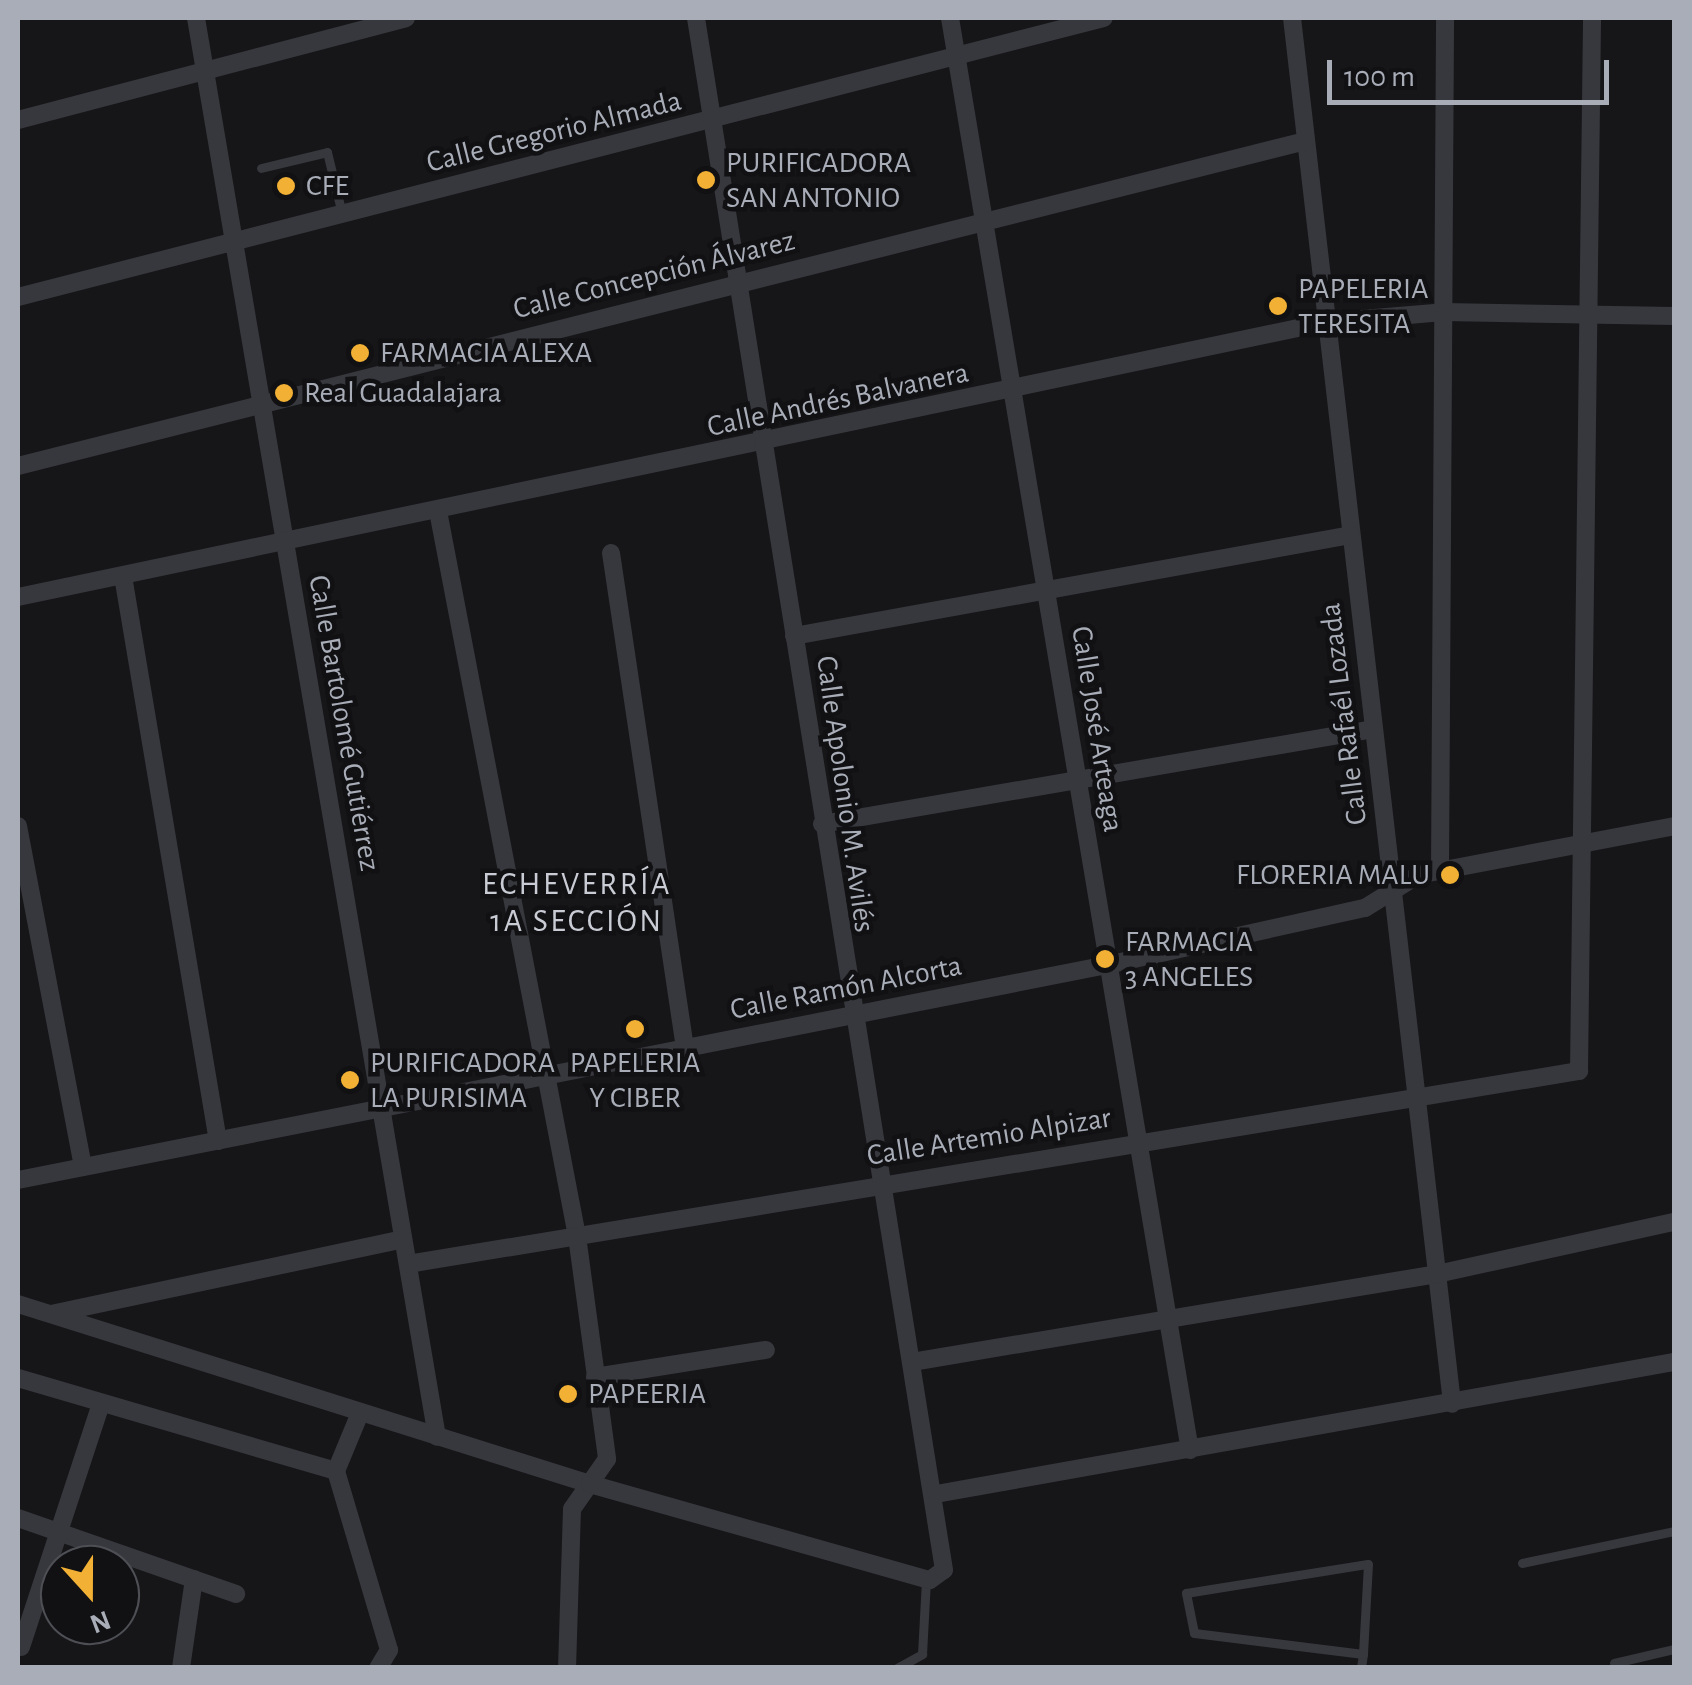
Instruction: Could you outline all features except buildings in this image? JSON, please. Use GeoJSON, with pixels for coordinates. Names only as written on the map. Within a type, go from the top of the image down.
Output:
{"type":"FeatureCollection","features":[{"type":"Feature","properties":{"kind":"street","name":"Calle Bartolomé Gutiérrez"},"geometry":{"type":"LineString","coordinates":[[196,18],[437,1437]]}},
{"type":"Feature","properties":{"kind":"street"},"geometry":{"type":"LineString","coordinates":[[18,120],[406,18]]}},
{"type":"Feature","properties":{"kind":"street","name":"Calle Apolonio M. Avilés"},"geometry":{"type":"LineString","coordinates":[[696,18],[877,1183],[936,1494],[933,1577]]}},
{"type":"Feature","properties":{"kind":"street","name":"Calle José Arteaga"},"geometry":{"type":"LineString","coordinates":[[950,18],[1190,1450]]}},
{"type":"Feature","properties":{"kind":"street","name":"Calle Gregorio Almada"},"geometry":{"type":"LineString","coordinates":[[18,298],[1104,18]]}},
{"type":"Feature","properties":{"kind":"street","name":"Calle Rafaél Lozada"},"geometry":{"type":"LineString","coordinates":[[1292,18],[1452,1404]]}},
{"type":"Feature","properties":{"kind":"street"},"geometry":{"type":"LineString","coordinates":[[1440,870],[1445,18]]}},
{"type":"Feature","properties":{"kind":"street"},"geometry":{"type":"LineString","coordinates":[[1582,843],[1592,18]]}},
{"type":"Feature","properties":{"kind":"street","name":"Calle Concepción Álvarez"},"geometry":{"type":"LineString","coordinates":[[18,466],[738,280],[1306,141]]}},
{"type":"Feature","properties":{"kind":"street","name":"Calle Andrés Balvanera"},"geometry":{"type":"LineString","coordinates":[[18,597],[1014,392],[1326,322],[1444,312],[1674,316]]}},
{"type":"Feature","properties":{"kind":"street"},"geometry":{"type":"LineString","coordinates":[[438,512],[577,1236],[607,1459],[572,1510],[567,1668]]}},
{"type":"Feature","properties":{"kind":"street"},"geometry":{"type":"LineString","coordinates":[[794,636],[1045,587],[1350,535]]}},
{"type":"Feature","properties":{"kind":"street"},"geometry":{"type":"LineString","coordinates":[[611,553],[684,1047]]}},
{"type":"Feature","properties":{"kind":"street"},"geometry":{"type":"LineString","coordinates":[[124,576],[218,1141]]}},
{"type":"Feature","properties":{"kind":"street"},"geometry":{"type":"LineString","coordinates":[[822,824],[1373,729]]}},
{"type":"Feature","properties":{"kind":"street"},"geometry":{"type":"LineString","coordinates":[[18,826],[83,1167]]}},
{"type":"Feature","properties":{"kind":"street","name":"Calle Ramón Alcorta"},"geometry":{"type":"LineString","coordinates":[[18,1180],[1108,965],[1366,908],[1440,870],[1674,826]]}},
{"type":"Feature","properties":{"kind":"street","name":"Calle Artemio Alpizar"},"geometry":{"type":"LineString","coordinates":[[408,1264],[877,1183],[1579,1070],[1582,843]]}},
{"type":"Feature","properties":{"kind":"street"},"geometry":{"type":"LineString","coordinates":[[912,1362],[1437,1274],[1674,1222]]}},
{"type":"Feature","properties":{"kind":"street"},"geometry":{"type":"LineString","coordinates":[[50,1314],[403,1239]]}},
{"type":"Feature","properties":{"kind":"street"},"geometry":{"type":"LineString","coordinates":[[18,1304],[590,1484],[933,1577]]}},
{"type":"Feature","properties":{"kind":"street"},"geometry":{"type":"LineString","coordinates":[[595,1377],[766,1350]]}},
{"type":"Feature","properties":{"kind":"street"},"geometry":{"type":"LineString","coordinates":[[936,1494],[1674,1362]]}},
{"type":"Feature","properties":{"kind":"street"},"geometry":{"type":"LineString","coordinates":[[18,1378],[336,1471]]}},
{"type":"Feature","properties":{"kind":"street"},"geometry":{"type":"LineString","coordinates":[[25,1668],[19,1646],[100,1402]]}},
{"type":"Feature","properties":{"kind":"street"},"geometry":{"type":"LineString","coordinates":[[360,1413],[336,1471],[389,1650],[378,1668]]}},
{"type":"Feature","properties":{"kind":"street"},"geometry":{"type":"LineString","coordinates":[[18,1518],[236,1594]]}},
{"type":"Feature","properties":{"kind":"street"},"geometry":{"type":"LineString","coordinates":[[181,1668],[194,1579]]}},
{"type":"Feature","properties":{"kind":"lane"},"geometry":{"type":"LineString","coordinates":[[261,168],[327,152],[342,214]]}},
{"type":"Feature","properties":{"kind":"lane"},"geometry":{"type":"LineString","coordinates":[[1522,1563],[1674,1530]]}},
{"type":"Feature","properties":{"kind":"lane"},"geometry":{"type":"LineString","coordinates":[[1361,1668],[1362,1654],[1368,1564],[1186,1592],[1194,1633],[1362,1654]]}},
{"type":"Feature","properties":{"kind":"lane"},"geometry":{"type":"LineString","coordinates":[[897,1668],[922,1654],[933,1577]]}},
{"type":"Feature","properties":{"kind":"lane"},"geometry":{"type":"LineString","coordinates":[[1614,1663],[1674,1649]]}},
{"type":"Feature","properties":{"kind":"place","name":"PURIFICADORA SAN ANTONIO"},"geometry":{"type":"Point","coordinates":[706,180]}},
{"type":"Feature","properties":{"kind":"place","name":"CFE"},"geometry":{"type":"Point","coordinates":[286,186]}},
{"type":"Feature","properties":{"kind":"place","name":"PAPELERIA TERESITA"},"geometry":{"type":"Point","coordinates":[1278,306]}},
{"type":"Feature","properties":{"kind":"place","name":"FARMACIA ALEXA"},"geometry":{"type":"Point","coordinates":[360,353]}},
{"type":"Feature","properties":{"kind":"place","name":"Real Guadalajara"},"geometry":{"type":"Point","coordinates":[284,393]}},
{"type":"Feature","properties":{"kind":"place","name":"FLORERIA MALU"},"geometry":{"type":"Point","coordinates":[1450,875]}},
{"type":"Feature","properties":{"kind":"place","name":"FARMACIA 3 ANGELES"},"geometry":{"type":"Point","coordinates":[1105,959]}},
{"type":"Feature","properties":{"kind":"place","name":"PAPELERIA Y CIBER"},"geometry":{"type":"Point","coordinates":[635,1029]}},
{"type":"Feature","properties":{"kind":"place","name":"PURIFICADORA LA PURISIMA"},"geometry":{"type":"Point","coordinates":[350,1080]}},
{"type":"Feature","properties":{"kind":"place","name":"PAPEERIA"},"geometry":{"type":"Point","coordinates":[568,1394]}},
{"type":"Feature","properties":{"kind":"district","name":"ECHEVERRÍA 1A SECCIÓN"},"geometry":{"type":"Point","coordinates":[577,904]}}]}
